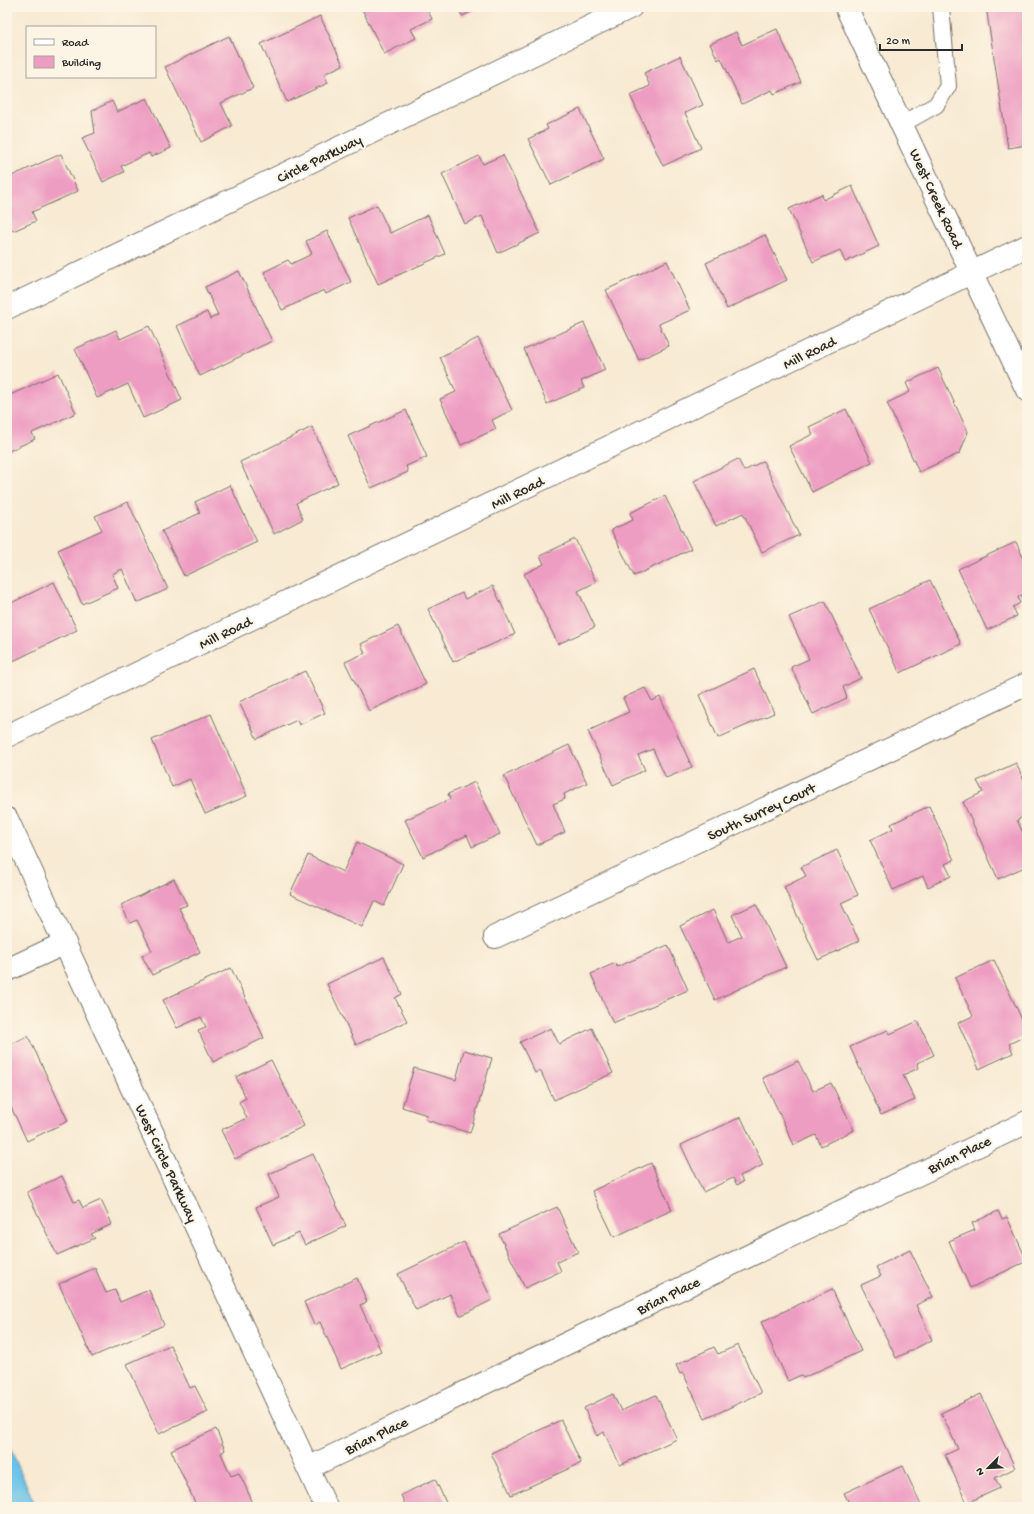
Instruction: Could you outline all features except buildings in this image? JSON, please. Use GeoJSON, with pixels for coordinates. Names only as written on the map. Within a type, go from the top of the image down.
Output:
{"type":"FeatureCollection","features":[{"type":"Feature","properties":{"kind":"street","name":"Circle Parkway"},"geometry":{"type":"LineString","coordinates":[[7,308],[632,7]]}},
{"type":"Feature","properties":{"kind":"street","name":"West Creek Road"},"geometry":{"type":"LineString","coordinates":[[846,7],[1027,390]]}},
{"type":"Feature","properties":{"kind":"street","name":"Mill Road"},"geometry":{"type":"LineString","coordinates":[[7,736],[1027,246]]}},
{"type":"Feature","properties":{"kind":"street","name":"South Surrey Court"},"geometry":{"type":"LineString","coordinates":[[495,937],[1027,684]]}},
{"type":"Feature","properties":{"kind":"street","name":"West Circle Parkway"},"geometry":{"type":"LineString","coordinates":[[7,819],[326,1507]]}},
{"type":"Feature","properties":{"kind":"street"},"geometry":{"type":"LineString","coordinates":[[7,970],[65,943]]}},
{"type":"Feature","properties":{"kind":"street","name":"Brian Place"},"geometry":{"type":"LineString","coordinates":[[308,1468],[1027,1122]]}},
{"type":"Feature","properties":{"kind":"lane"},"geometry":{"type":"LineString","coordinates":[[902,124],[936,105],[948,86],[941,7]]}},
{"type":"Feature","properties":{"kind":"water"},"geometry":{"type":"Polygon","coordinates":[[[7,1442],[9,1445],[36,1507],[7,1507],[7,1442]]]}}]}
